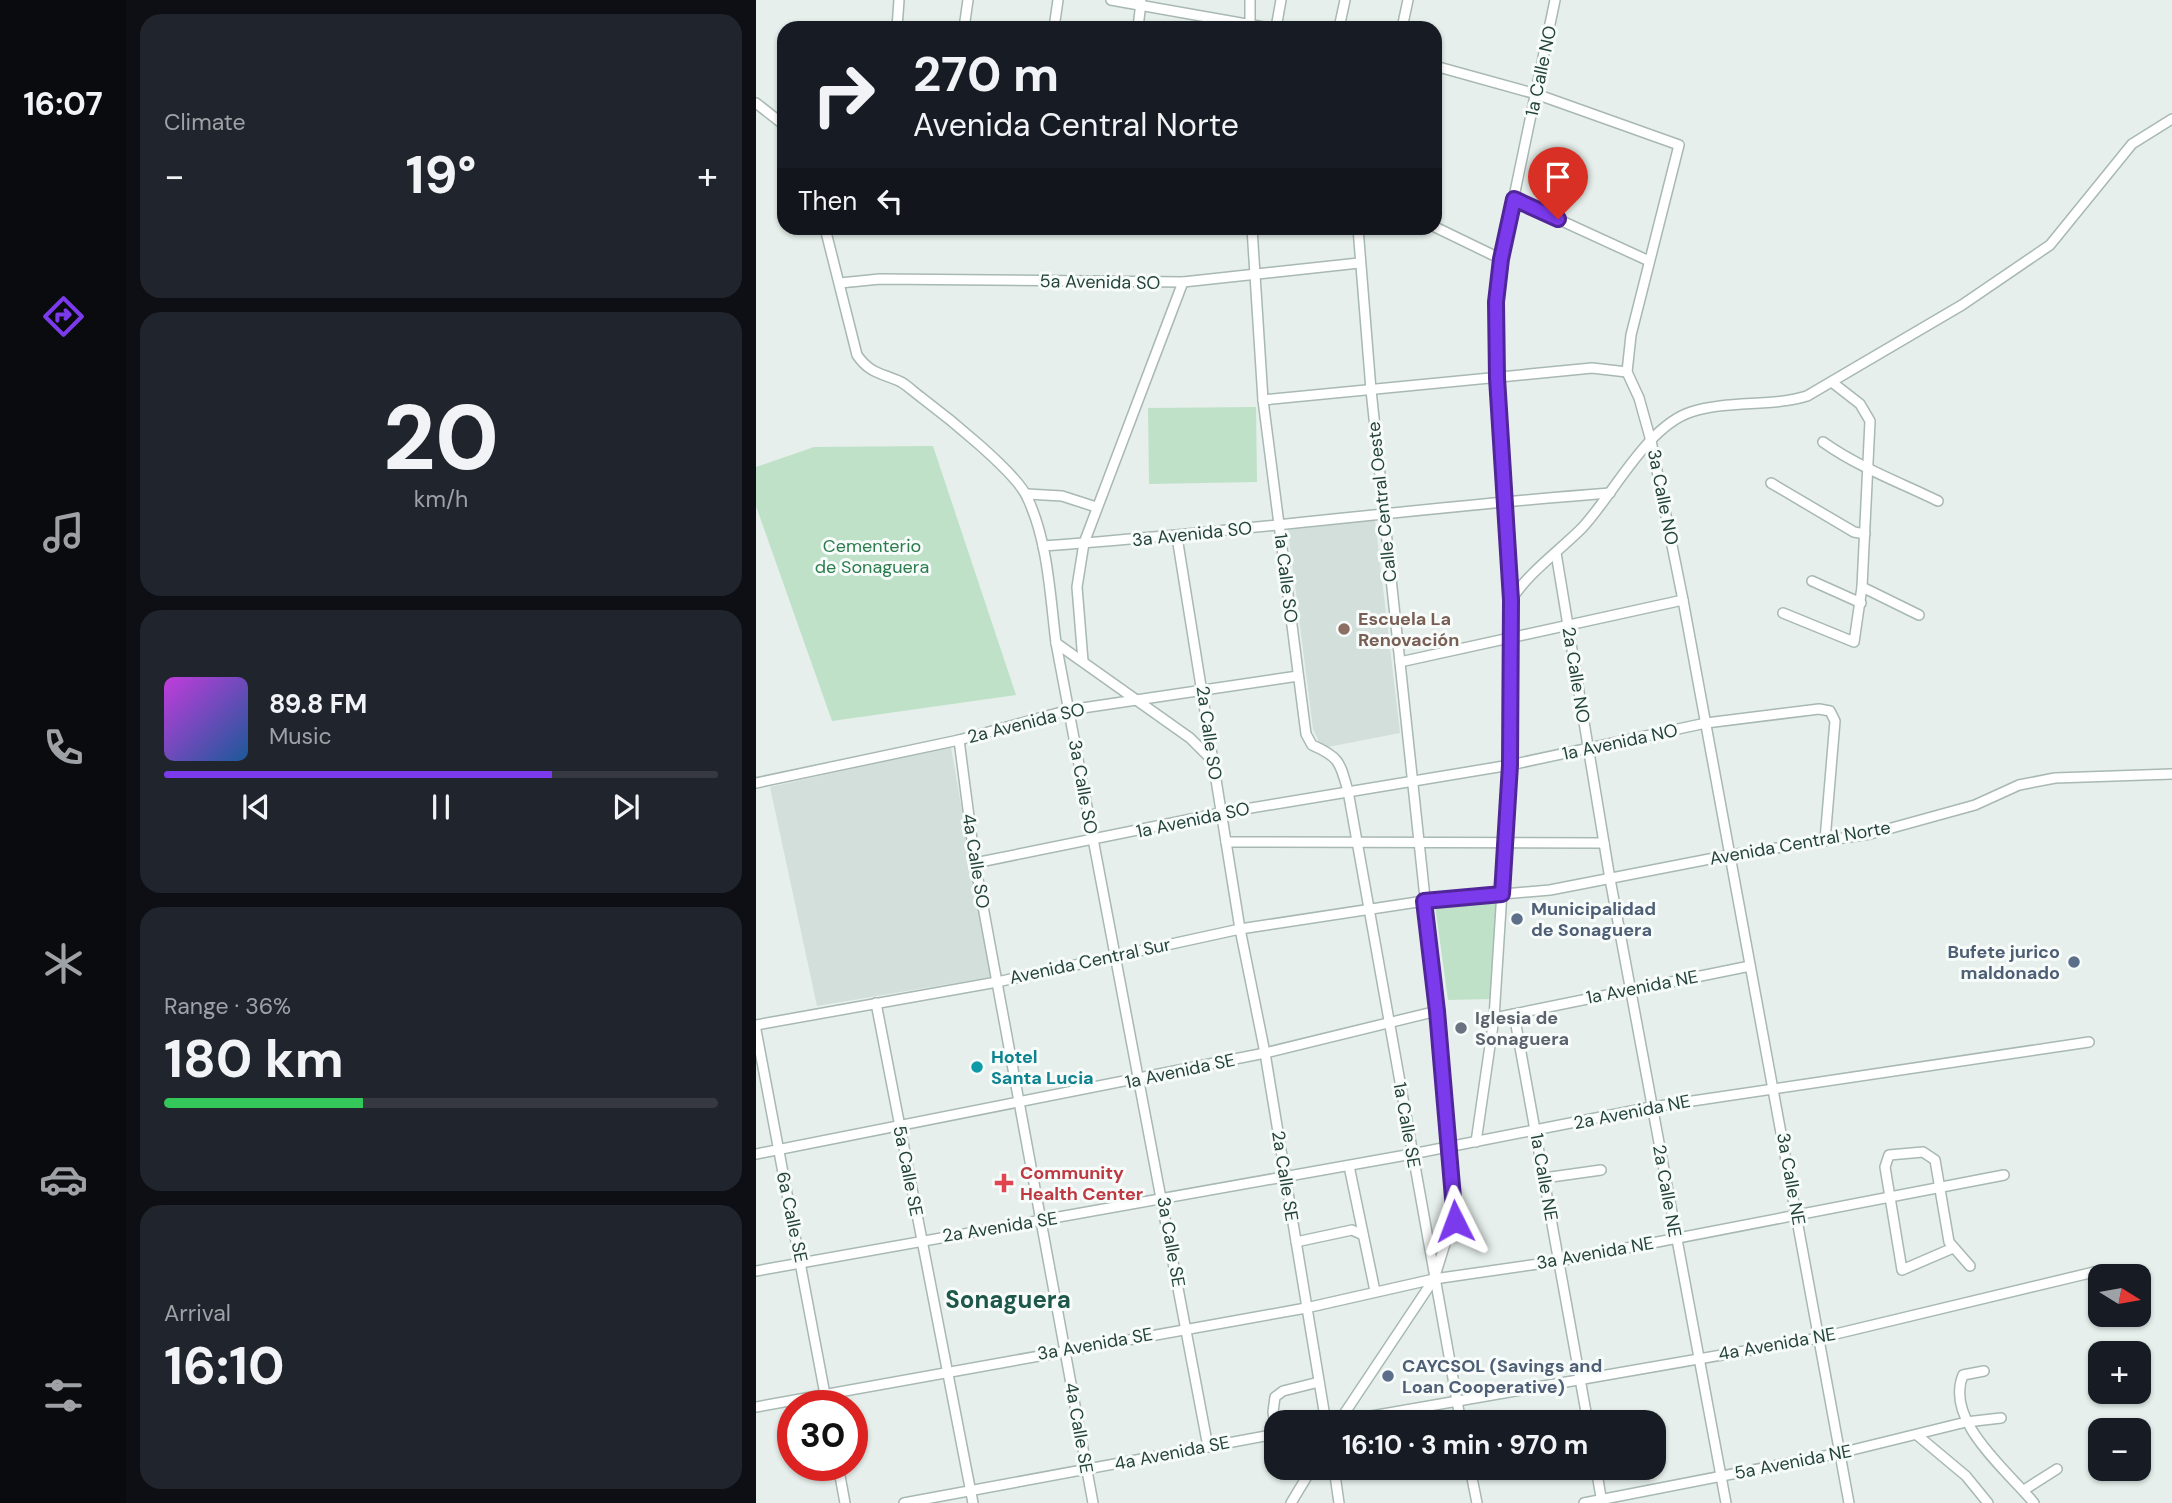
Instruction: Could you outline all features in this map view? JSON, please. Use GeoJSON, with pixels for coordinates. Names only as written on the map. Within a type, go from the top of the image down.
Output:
{"type":"FeatureCollection","features":[{"type":"Feature","properties":{"kind":"street"},"geometry":{"type":"LineString","coordinates":[[898,21],[899,0]]}},
{"type":"Feature","properties":{"kind":"street"},"geometry":{"type":"LineString","coordinates":[[965,21],[968,0]]}},
{"type":"Feature","properties":{"kind":"street"},"geometry":{"type":"LineString","coordinates":[[1055,21],[1058,0]]}},
{"type":"Feature","properties":{"kind":"street"},"geometry":{"type":"LineString","coordinates":[[1111,0],[1141,3],[1226,21]]}},
{"type":"Feature","properties":{"kind":"street"},"geometry":{"type":"LineString","coordinates":[[1250,0],[1250,21]]}},
{"type":"Feature","properties":{"kind":"street"},"geometry":{"type":"LineString","coordinates":[[1277,21],[1281,0]]}},
{"type":"Feature","properties":{"kind":"street"},"geometry":{"type":"LineString","coordinates":[[1340,21],[1345,0]]}},
{"type":"Feature","properties":{"kind":"street"},"geometry":{"type":"LineString","coordinates":[[1404,21],[1408,0]]}},
{"type":"Feature","properties":{"kind":"street","name":"1a Calle NO"},"geometry":{"type":"LineString","coordinates":[[1502,894],[1510,765],[1508,638],[1511,600],[1497,378],[1496,302],[1501,259],[1555,0]]}},
{"type":"Feature","properties":{"kind":"street"},"geometry":{"type":"LineString","coordinates":[[1139,21],[1141,3]]}},
{"type":"Feature","properties":{"kind":"street"},"geometry":{"type":"LineString","coordinates":[[1442,68],[1536,94]]}},
{"type":"Feature","properties":{"kind":"street","name":"3a Calle NO"},"geometry":{"type":"LineString","coordinates":[[1536,94],[1679,145],[1631,335],[1627,372],[1639,398],[1651,441],[1730,855]]}},
{"type":"Feature","properties":{"kind":"street"},"geometry":{"type":"LineString","coordinates":[[756,103],[777,120]]}},
{"type":"Feature","properties":{"kind":"street"},"geometry":{"type":"LineString","coordinates":[[1511,600],[1556,554],[1651,441],[1669,424],[1690,412],[1756,401],[1792,401],[1833,383],[1962,305],[2050,245],[2132,144],[2172,119]]}},
{"type":"Feature","properties":{"kind":"street"},"geometry":{"type":"LineString","coordinates":[[1514,199],[1649,261]]}},
{"type":"Feature","properties":{"kind":"street"},"geometry":{"type":"LineString","coordinates":[[1442,230],[1501,259]]}},
{"type":"Feature","properties":{"kind":"street"},"geometry":{"type":"LineString","coordinates":[[827,235],[857,355],[866,367],[877,375],[902,382],[953,421],[1027,495],[1062,496],[1096,507]]}},
{"type":"Feature","properties":{"kind":"street","name":"1a Calle SO"},"geometry":{"type":"LineString","coordinates":[[1252,235],[1263,400],[1306,734],[1312,745],[1333,755],[1341,766],[1368,909]]}},
{"type":"Feature","properties":{"kind":"street","name":"Calle Central Oeste"},"geometry":{"type":"LineString","coordinates":[[1344,1410],[1434,1279],[1455,1221],[1437,1011],[1383,514],[1358,235]]}},
{"type":"Feature","properties":{"kind":"street","name":"5a Avenida SO"},"geometry":{"type":"LineString","coordinates":[[840,283],[880,279],[1183,282],[1253,277],[1359,263]]}},
{"type":"Feature","properties":{"kind":"street"},"geometry":{"type":"LineString","coordinates":[[1083,661],[1077,587],[1084,543],[1183,282]]}},
{"type":"Feature","properties":{"kind":"street"},"geometry":{"type":"LineString","coordinates":[[1263,400],[1592,368],[1627,372]]}},
{"type":"Feature","properties":{"kind":"street"},"geometry":{"type":"LineString","coordinates":[[1783,613],[1854,642],[1863,587],[1870,421],[1866,411],[1833,383]]}},
{"type":"Feature","properties":{"kind":"street"},"geometry":{"type":"LineString","coordinates":[[1823,442],[1852,463],[1868,467],[1938,501]]}},
{"type":"Feature","properties":{"kind":"street"},"geometry":{"type":"LineString","coordinates":[[1771,483],[1854,532],[1865,534]]}},
{"type":"Feature","properties":{"kind":"street","name":"3a Avenida SO"},"geometry":{"type":"LineString","coordinates":[[1043,546],[1177,537],[1505,501],[1610,493]]}},
{"type":"Feature","properties":{"kind":"street","name":"3a Calle SO"},"geometry":{"type":"LineString","coordinates":[[1027,495],[1043,546],[1056,643],[1116,956]]}},
{"type":"Feature","properties":{"kind":"street","name":"2a Calle SO"},"geometry":{"type":"LineString","coordinates":[[1177,537],[1240,929]]}},
{"type":"Feature","properties":{"kind":"street","name":"2a Calle NO"},"geometry":{"type":"LineString","coordinates":[[1556,554],[1610,879]]}},
{"type":"Feature","properties":{"kind":"street"},"geometry":{"type":"LineString","coordinates":[[1812,581],[1861,603]]}},
{"type":"Feature","properties":{"kind":"street"},"geometry":{"type":"LineString","coordinates":[[1863,587],[1919,615]]}},
{"type":"Feature","properties":{"kind":"street"},"geometry":{"type":"LineString","coordinates":[[1400,662],[1683,600]]}},
{"type":"Feature","properties":{"kind":"street"},"geometry":{"type":"LineString","coordinates":[[1056,643],[1191,738],[1212,760]]}},
{"type":"Feature","properties":{"kind":"street","name":"2a Avenida SO"},"geometry":{"type":"LineString","coordinates":[[756,783],[959,740],[1069,710],[1298,676]]}},
{"type":"Feature","properties":{"kind":"street","name":"1a Avenida NO"},"geometry":{"type":"LineString","coordinates":[[1411,782],[1510,765],[1706,723],[1819,709],[1830,711],[1835,721],[1825,840]]}},
{"type":"Feature","properties":{"kind":"street","name":"4a Calle SO"},"geometry":{"type":"LineString","coordinates":[[959,740],[975,863],[997,982]]}},
{"type":"Feature","properties":{"kind":"street","name":"Avenida Central Norte"},"geometry":{"type":"LineString","coordinates":[[1424,901],[1550,890],[1730,855],[1870,834],[1975,806],[2019,785],[2055,778],[2172,774]]}},
{"type":"Feature","properties":{"kind":"street","name":"1a Avenida SO"},"geometry":{"type":"LineString","coordinates":[[975,863],[1093,842],[1221,813],[1411,782]]}},
{"type":"Feature","properties":{"kind":"street"},"geometry":{"type":"LineString","coordinates":[[1226,842],[1604,843]]}},
{"type":"Feature","properties":{"kind":"street","name":"3a Calle NE"},"geometry":{"type":"LineString","coordinates":[[1730,855],[1849,1503]]}},
{"type":"Feature","properties":{"kind":"street","name":"2a Calle NE"},"geometry":{"type":"LineString","coordinates":[[1610,879],[1726,1503]]}},
{"type":"Feature","properties":{"kind":"street"},"geometry":{"type":"LineString","coordinates":[[1476,1142],[1494,1017],[1502,894]]}},
{"type":"Feature","properties":{"kind":"street","name":"Avenida Central Sur"},"geometry":{"type":"LineString","coordinates":[[756,1027],[997,982],[1240,929],[1424,901]]}},
{"type":"Feature","properties":{"kind":"street","name":"1a Calle SE"},"geometry":{"type":"LineString","coordinates":[[1368,909],[1459,1410]]}},
{"type":"Feature","properties":{"kind":"street","name":"2a Calle SE"},"geometry":{"type":"LineString","coordinates":[[1240,929],[1265,1054],[1324,1410]]}},
{"type":"Feature","properties":{"kind":"street","name":"3a Calle SE"},"geometry":{"type":"LineString","coordinates":[[1116,956],[1164,1199],[1208,1447]]}},
{"type":"Feature","properties":{"kind":"street","name":"1a Avenida NE"},"geometry":{"type":"LineString","coordinates":[[1494,1017],[1631,987],[1750,966]]}},
{"type":"Feature","properties":{"kind":"street","name":"4a Calle SE"},"geometry":{"type":"LineString","coordinates":[[997,982],[1093,1503]]}},
{"type":"Feature","properties":{"kind":"street","name":"5a Calle SE"},"geometry":{"type":"LineString","coordinates":[[876,1003],[974,1503]]}},
{"type":"Feature","properties":{"kind":"street","name":"1a Avenida SE"},"geometry":{"type":"LineString","coordinates":[[756,1154],[1265,1054],[1437,1011]]}},
{"type":"Feature","properties":{"kind":"street","name":"1a Calle NE"},"geometry":{"type":"LineString","coordinates":[[1514,1014],[1585,1410]]}},
{"type":"Feature","properties":{"kind":"street","name":"6a Calle SE"},"geometry":{"type":"LineString","coordinates":[[756,1027],[802,1262],[823,1390]]}},
{"type":"Feature","properties":{"kind":"street","name":"2a Avenida NE"},"geometry":{"type":"LineString","coordinates":[[1450,1147],[1652,1107],[2089,1042]]}},
{"type":"Feature","properties":{"kind":"street","name":"2a Avenida SE"},"geometry":{"type":"LineString","coordinates":[[756,1271],[922,1239],[1042,1222],[1450,1147]]}},
{"type":"Feature","properties":{"kind":"street"},"geometry":{"type":"LineString","coordinates":[[1953,1248],[1902,1270],[1885,1163],[1889,1155],[1930,1154],[1935,1160],[1949,1242],[1970,1266]]}},
{"type":"Feature","properties":{"kind":"street"},"geometry":{"type":"LineString","coordinates":[[1349,1166],[1375,1290]]}},
{"type":"Feature","properties":{"kind":"street"},"geometry":{"type":"LineString","coordinates":[[1544,1178],[1601,1170]]}},
{"type":"Feature","properties":{"kind":"street","name":"3a Avenida NE"},"geometry":{"type":"LineString","coordinates":[[1434,1279],[1559,1261],[2004,1175]]}},
{"type":"Feature","properties":{"kind":"street"},"geometry":{"type":"LineString","coordinates":[[1296,1242],[1352,1230],[1363,1235]]}},
{"type":"Feature","properties":{"kind":"street","name":"4a Avenida NE"},"geometry":{"type":"LineString","coordinates":[[1457,1401],[1819,1338],[2088,1273]]}},
{"type":"Feature","properties":{"kind":"street","name":"3a Avenida SE"},"geometry":{"type":"LineString","coordinates":[[845,1390],[1186,1327],[1306,1308],[1375,1290],[1434,1279]]}},
{"type":"Feature","properties":{"kind":"street"},"geometry":{"type":"LineString","coordinates":[[1984,1371],[1963,1375],[1960,1382],[1966,1422],[2034,1503]]}},
{"type":"Feature","properties":{"kind":"street"},"geometry":{"type":"LineString","coordinates":[[1273,1410],[1275,1397],[1283,1391],[1319,1382]]}},
{"type":"Feature","properties":{"kind":"street"},"geometry":{"type":"LineString","coordinates":[[1405,1410],[1457,1401]]}},
{"type":"Feature","properties":{"kind":"street","name":"3a Avenida SE"},"geometry":{"type":"LineString","coordinates":[[756,1407],[777,1403]]}},
{"type":"Feature","properties":{"kind":"street","name":"5a Avenida NE"},"geometry":{"type":"LineString","coordinates":[[1584,1503],[1602,1502],[1840,1453],[1966,1422],[2001,1418]]}},
{"type":"Feature","properties":{"kind":"street"},"geometry":{"type":"LineString","coordinates":[[1917,1434],[1966,1476],[1988,1503]]}},
{"type":"Feature","properties":{"kind":"street","name":"4a Avenida SE"},"geometry":{"type":"LineString","coordinates":[[904,1503],[1264,1435]]}},
{"type":"Feature","properties":{"kind":"street"},"geometry":{"type":"LineString","coordinates":[[2024,1490],[2057,1469]]}},
{"type":"Feature","properties":{"kind":"street"},"geometry":{"type":"LineString","coordinates":[[1291,1503],[1305,1480]]}},
{"type":"Feature","properties":{"kind":"street"},"geometry":{"type":"LineString","coordinates":[[1336,1480],[1339,1503]]}},
{"type":"Feature","properties":{"kind":"street"},"geometry":{"type":"LineString","coordinates":[[1472,1480],[1477,1503]]}},
{"type":"Feature","properties":{"kind":"street"},"geometry":{"type":"LineString","coordinates":[[1598,1480],[1602,1502]]}},
{"type":"Feature","properties":{"kind":"street"},"geometry":{"type":"LineString","coordinates":[[841,1481],[845,1503]]}},
{"type":"Feature","properties":{"kind":"shaded area","name":"Escuela La Renovación"},"geometry":{"type":"Polygon","coordinates":[[[1375,520],[1400,733],[1328,747],[1319,742],[1313,729],[1288,530],[1375,520]]]}},
{"type":"Feature","properties":{"kind":"shaded area"},"geometry":{"type":"Polygon","coordinates":[[[951,747],[991,977],[817,1006],[770,787],[951,747]]]}},
{"type":"Feature","properties":{"kind":"green space"},"geometry":{"type":"Polygon","coordinates":[[[1256,407],[1257,482],[1149,484],[1148,408],[1256,407]]]}},
{"type":"Feature","properties":{"kind":"green space","name":"Cementerio de Sonaguera"},"geometry":{"type":"Polygon","coordinates":[[[933,446],[1016,695],[832,721],[756,506],[756,467],[814,447],[933,446]]]}},
{"type":"Feature","properties":{"kind":"green space"},"geometry":{"type":"Polygon","coordinates":[[[1496,900],[1490,999],[1448,1000],[1435,905],[1496,900]]]}},
{"type":"Feature","properties":{"kind":"place","name":"Escuela La Renovación"},"geometry":{"type":"Point","coordinates":[1344,629]}},
{"type":"Feature","properties":{"kind":"place","name":"Municipalidad de Sonaguera"},"geometry":{"type":"Point","coordinates":[1517,919]}},
{"type":"Feature","properties":{"kind":"place","name":"Bufete jurico maldonado"},"geometry":{"type":"Point","coordinates":[2074,962]}},
{"type":"Feature","properties":{"kind":"place","name":"Iglesia de Sonaguera"},"geometry":{"type":"Point","coordinates":[1461,1028]}},
{"type":"Feature","properties":{"kind":"place","name":"Hotel Santa Lucia"},"geometry":{"type":"Point","coordinates":[977,1067]}},
{"type":"Feature","properties":{"kind":"place","name":"Community Health Center"},"geometry":{"type":"Point","coordinates":[1004,1183]}},
{"type":"Feature","properties":{"kind":"place","name":"CAYCSOL (Savings and Loan Cooperative)"},"geometry":{"type":"Point","coordinates":[1388,1376]}},
{"type":"Feature","properties":{"kind":"district","name":"Sonaguera"},"geometry":{"type":"Point","coordinates":[1008,1299]}},
{"type":"Feature","properties":{"kind":"route"},"geometry":{"type":"LineString","coordinates":[[1455,1221],[1437,1011],[1424,901],[1502,894],[1510,765],[1508,610],[1511,600],[1497,378],[1496,302],[1501,259],[1514,199],[1558,219]]}}]}
